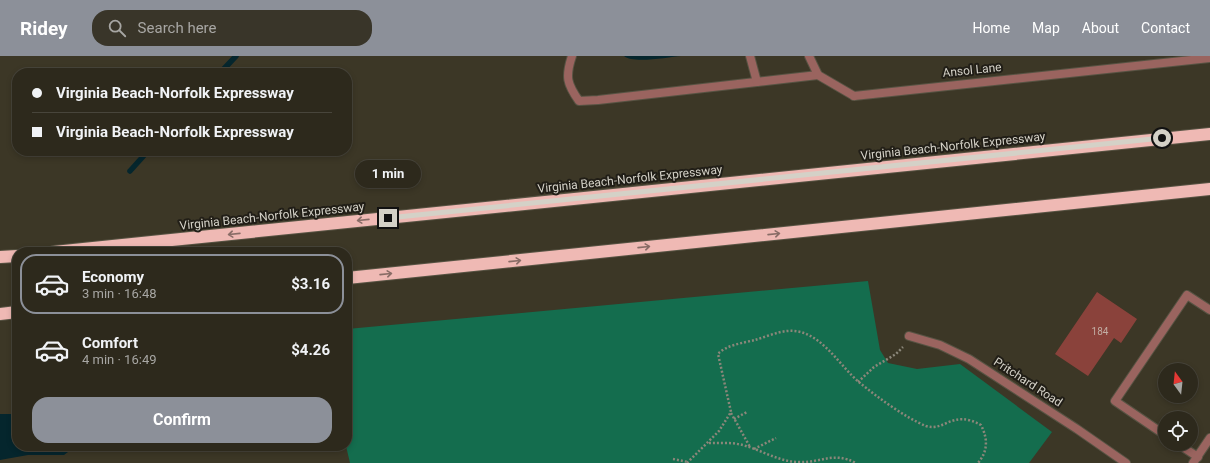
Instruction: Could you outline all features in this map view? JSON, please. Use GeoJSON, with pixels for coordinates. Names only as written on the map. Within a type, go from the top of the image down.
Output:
{"type":"FeatureCollection","features":[{"type":"Feature","properties":{"kind":"highway","name":"Virginia Beach-Norfolk Expressway"},"geometry":{"type":"LineString","coordinates":[[103,247],[1210,134]]}},
{"type":"Feature","properties":{"kind":"highway"},"geometry":{"type":"LineString","coordinates":[[352,277],[1210,189]]}},
{"type":"Feature","properties":{"kind":"highway"},"geometry":{"type":"LineString","coordinates":[[0,257],[12,256]]}},
{"type":"Feature","properties":{"kind":"highway"},"geometry":{"type":"LineString","coordinates":[[0,314],[12,313]]}},
{"type":"Feature","properties":{"kind":"street"},"geometry":{"type":"LineString","coordinates":[[572,56],[567,69],[568,86],[579,101],[818,75],[809,56]]}},
{"type":"Feature","properties":{"kind":"street"},"geometry":{"type":"LineString","coordinates":[[750,56],[757,82]]}},
{"type":"Feature","properties":{"kind":"street","name":"Ansol Lane"},"geometry":{"type":"LineString","coordinates":[[818,75],[854,96],[1210,58]]}},
{"type":"Feature","properties":{"kind":"street"},"geometry":{"type":"LineString","coordinates":[[1158,430],[1114,401],[1187,295],[1210,310]]}},
{"type":"Feature","properties":{"kind":"street","name":"Pritchard Road"},"geometry":{"type":"LineString","coordinates":[[909,336],[940,346],[969,359],[1077,429],[1126,463]]}},
{"type":"Feature","properties":{"kind":"street"},"geometry":{"type":"LineString","coordinates":[[1185,451],[1195,460],[1210,438]]}},
{"type":"Feature","properties":{"kind":"path"},"geometry":{"type":"LineString","coordinates":[[752,448],[731,412],[718,354],[730,347],[788,331],[801,333],[815,339],[828,349],[858,382],[893,407],[927,426],[937,427],[959,418],[970,419],[981,425],[987,443],[984,455],[978,463]]}},
{"type":"Feature","properties":{"kind":"path"},"geometry":{"type":"LineString","coordinates":[[858,382],[874,367],[903,348],[909,336]]}},
{"type":"Feature","properties":{"kind":"path"},"geometry":{"type":"LineString","coordinates":[[674,459],[687,462],[719,431],[731,412]]}},
{"type":"Feature","properties":{"kind":"path"},"geometry":{"type":"LineString","coordinates":[[734,419],[747,412]]}},
{"type":"Feature","properties":{"kind":"path"},"geometry":{"type":"LineString","coordinates":[[752,448],[776,438]]}},
{"type":"Feature","properties":{"kind":"path"},"geometry":{"type":"LineString","coordinates":[[708,443],[722,443],[752,448],[782,459],[798,462],[813,462],[834,456],[849,459],[856,463]]}},
{"type":"Feature","properties":{"kind":"green space"},"geometry":{"type":"Polygon","coordinates":[[[868,281],[880,350],[888,363],[917,369],[960,364],[1052,432],[1029,463],[350,463],[347,451],[352,451],[352,329],[868,281]]]}},
{"type":"Feature","properties":{"kind":"water"},"geometry":{"type":"Polygon","coordinates":[[[624,56],[681,56],[635,60],[624,56]]]}},
{"type":"Feature","properties":{"kind":"water"},"geometry":{"type":"Polygon","coordinates":[[[0,414],[12,414],[12,451],[69,451],[64,455],[28,455],[0,460],[0,414]]]}},
{"type":"Feature","properties":{"kind":"building"},"geometry":{"type":"Polygon","coordinates":[[[1097,292],[1137,319],[1121,343],[1114,338],[1088,376],[1055,354],[1097,292]]]}},
{"type":"Feature","properties":{"kind":"waterway"},"geometry":{"type":"LineString","coordinates":[[225,68],[236,56]]}},
{"type":"Feature","properties":{"kind":"waterway"},"geometry":{"type":"LineString","coordinates":[[130,171],[144,156]]}},
{"type":"Feature","properties":{"kind":"route"},"geometry":{"type":"LineString","coordinates":[[388,218],[1162,138]]}}]}
